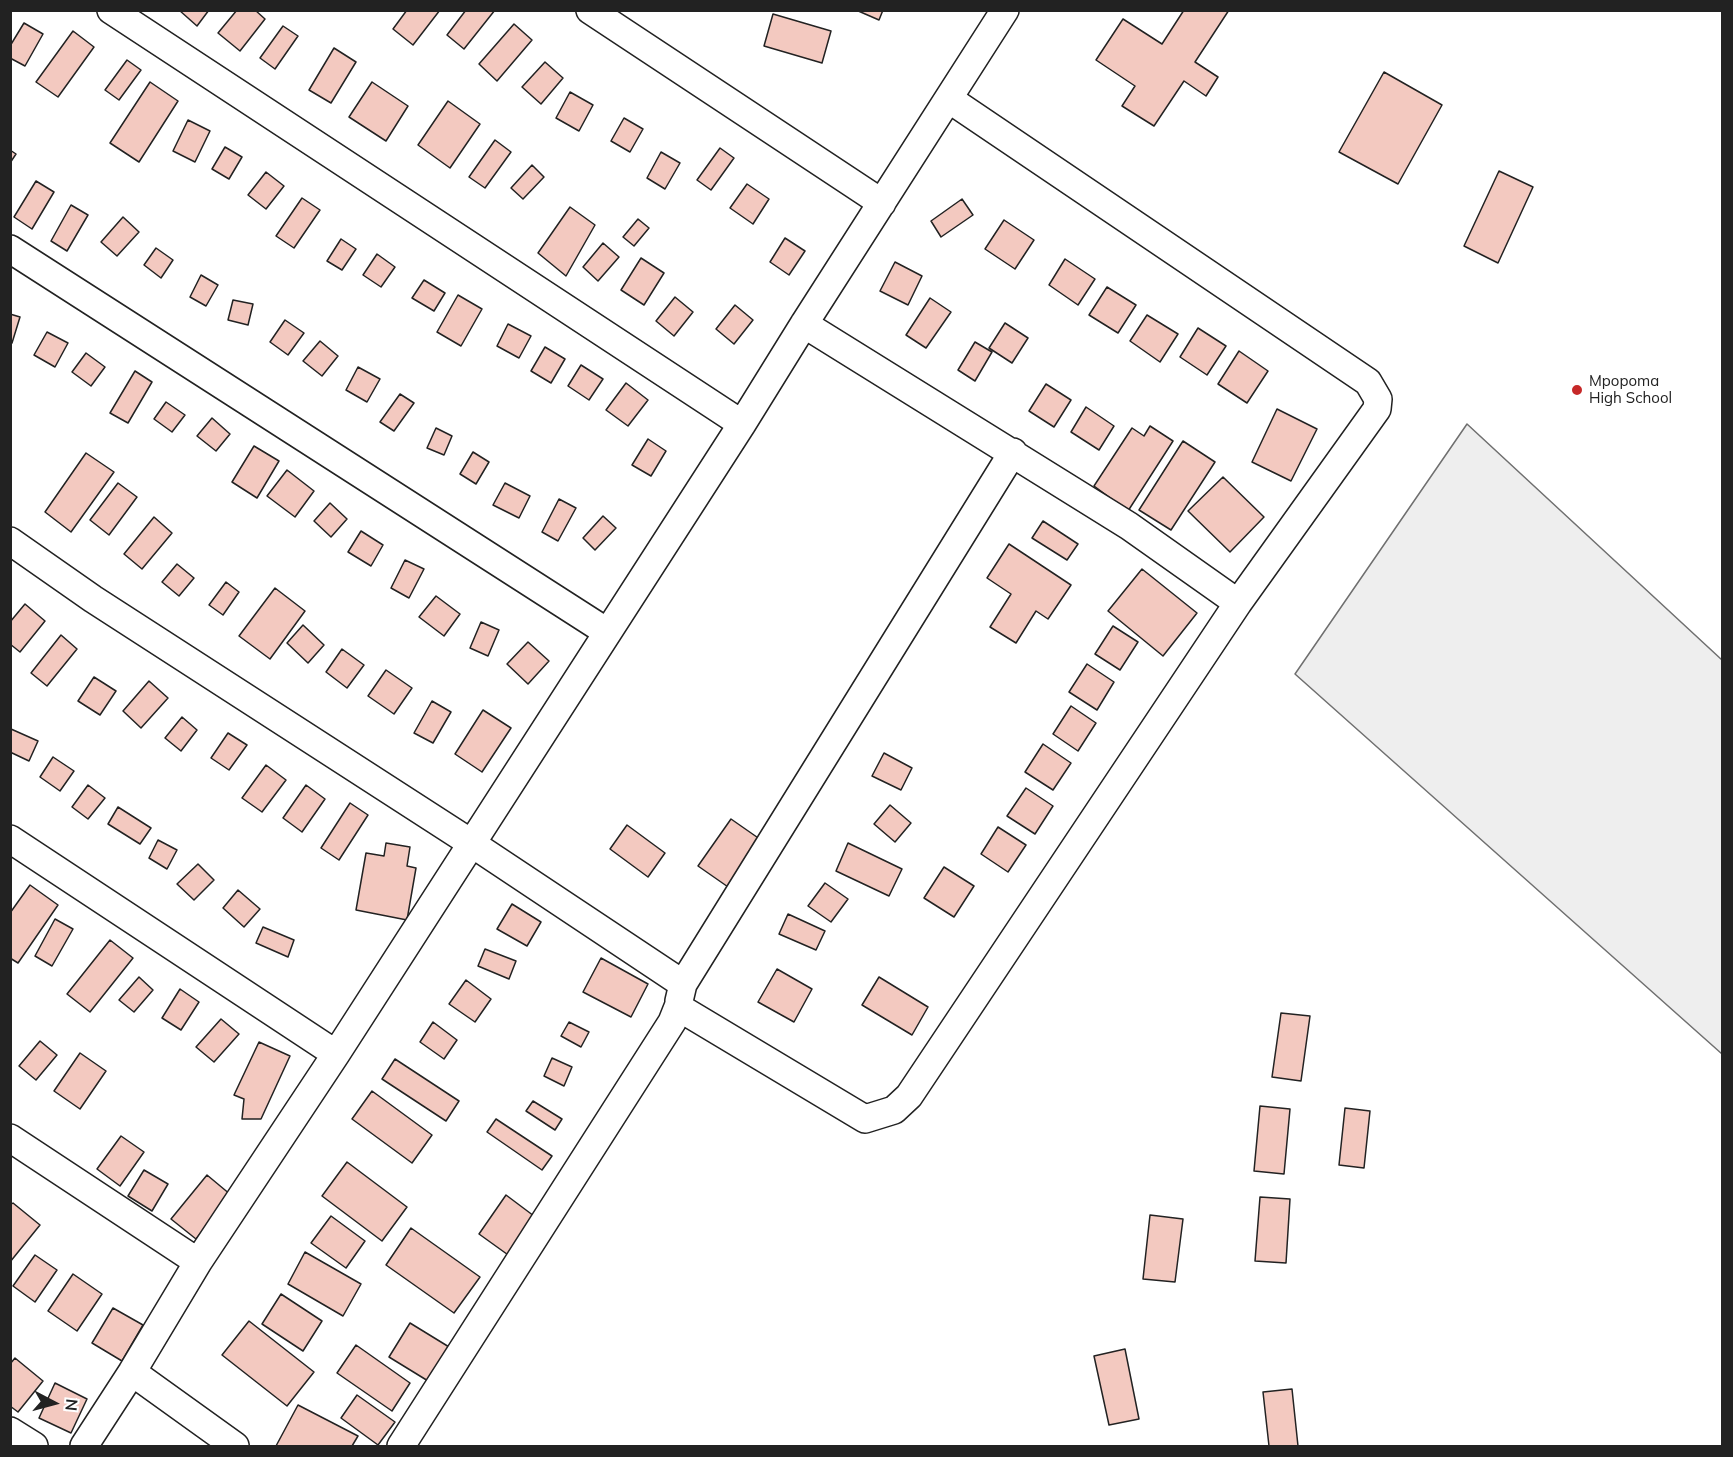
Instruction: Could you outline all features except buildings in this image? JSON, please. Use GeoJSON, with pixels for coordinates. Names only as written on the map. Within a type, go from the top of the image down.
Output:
{"type":"FeatureCollection","features":[{"type":"Feature","properties":{"kind":"street"},"geometry":{"type":"LineString","coordinates":[[111,10],[742,424]]}},
{"type":"Feature","properties":{"kind":"street"},"geometry":{"type":"LineString","coordinates":[[590,10],[882,203]]}},
{"type":"Feature","properties":{"kind":"street"},"geometry":{"type":"LineString","coordinates":[[84,1446],[132,1372],[198,1262],[336,1054],[742,424],[1005,10]]}},
{"type":"Feature","properties":{"kind":"street"},"geometry":{"type":"LineString","coordinates":[[10,541],[93,599],[471,843],[680,996],[865,1119],[894,1110],[909,1096],[1238,603],[1377,409],[1378,399],[1368,382],[949,99]]}},
{"type":"Feature","properties":{"kind":"street"},"geometry":{"type":"LineString","coordinates":[[10,249],[607,632]]}},
{"type":"Feature","properties":{"kind":"street"},"geometry":{"type":"LineString","coordinates":[[804,324],[1129,526],[1238,603]]}},
{"type":"Feature","properties":{"kind":"street"},"geometry":{"type":"LineString","coordinates":[[401,1446],[672,1022],[680,996],[1013,452]]}},
{"type":"Feature","properties":{"kind":"street"},"geometry":{"type":"LineString","coordinates":[[10,839],[336,1054]]}},
{"type":"Feature","properties":{"kind":"street"},"geometry":{"type":"LineString","coordinates":[[10,1138],[198,1262]]}},
{"type":"Feature","properties":{"kind":"street"},"geometry":{"type":"LineString","coordinates":[[132,1372],[235,1446]]}},
{"type":"Feature","properties":{"kind":"street"},"geometry":{"type":"LineString","coordinates":[[10,1431],[34,1446]]}},
{"type":"Feature","properties":{"kind":"shaded area"},"geometry":{"type":"Polygon","coordinates":[[[1467,424],[1722,660],[1722,1054],[1295,674],[1467,424]]]}},
{"type":"Feature","properties":{"kind":"place","name":"Mpopoma High School"},"geometry":{"type":"Point","coordinates":[1577,390]}}]}
